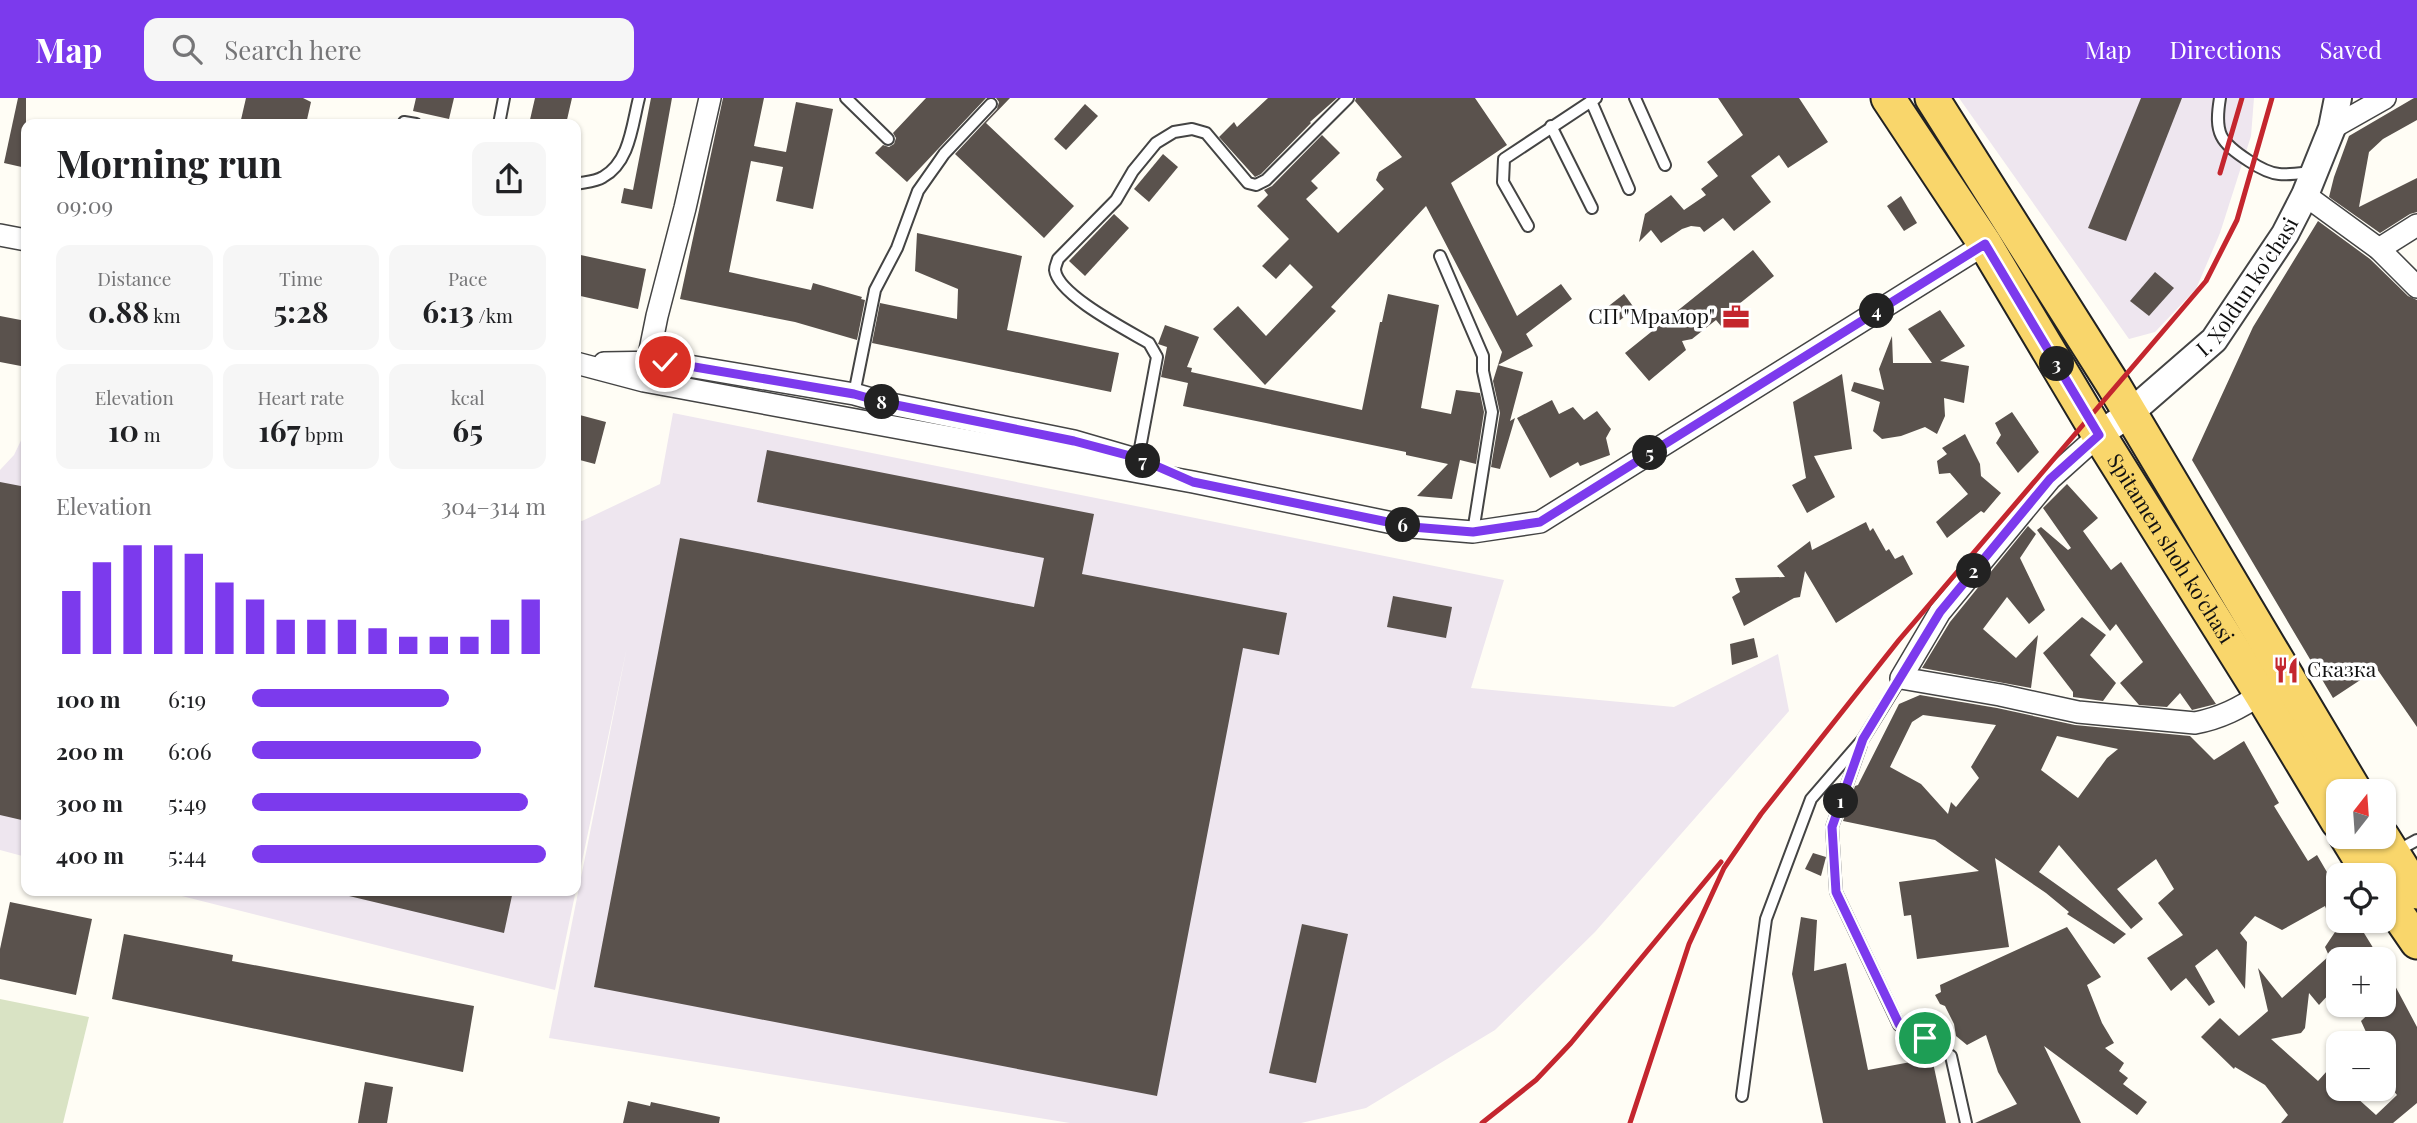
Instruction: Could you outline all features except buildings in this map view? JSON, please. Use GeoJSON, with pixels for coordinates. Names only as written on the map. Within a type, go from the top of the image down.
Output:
{"type":"FeatureCollection","features":[{"type":"Feature","properties":{"kind":"main road","name":"Spitamen shoh ko'chasi"},"geometry":{"type":"LineString","coordinates":[[1888,98],[1985,244],[2099,435],[2326,802]]}},
{"type":"Feature","properties":{"kind":"main road","name":"Spitamen shoh ko'chasi"},"geometry":{"type":"LineString","coordinates":[[1931,98],[2130,413],[2348,779]]}},
{"type":"Feature","properties":{"kind":"main road"},"geometry":{"type":"LineString","coordinates":[[2390,851],[2417,892]]}},
{"type":"Feature","properties":{"kind":"main road"},"geometry":{"type":"LineString","coordinates":[[2396,911],[2417,942]]}},
{"type":"Feature","properties":{"kind":"street"},"geometry":{"type":"LineString","coordinates":[[646,371],[710,98]]}},
{"type":"Feature","properties":{"kind":"street","name":"I. Xoldun ko'chasi"},"geometry":{"type":"LineString","coordinates":[[2099,435],[2130,413],[2214,340],[2285,234],[2310,183],[2332,128],[2337,98]]}},
{"type":"Feature","properties":{"kind":"street"},"geometry":{"type":"LineString","coordinates":[[2332,128],[2385,98]]}},
{"type":"Feature","properties":{"kind":"street"},"geometry":{"type":"LineString","coordinates":[[2310,183],[2417,287]]}},
{"type":"Feature","properties":{"kind":"street"},"geometry":{"type":"LineString","coordinates":[[2379,250],[2417,225]]}},
{"type":"Feature","properties":{"kind":"street"},"geometry":{"type":"LineString","coordinates":[[0,235],[21,239]]}},
{"type":"Feature","properties":{"kind":"street"},"geometry":{"type":"LineString","coordinates":[[581,364],[646,371],[1412,527],[1473,532],[1540,522],[1985,244]]}},
{"type":"Feature","properties":{"kind":"street"},"geometry":{"type":"LineString","coordinates":[[646,371],[665,362],[854,394],[886,403],[1074,441],[1138,458],[1193,482]]}},
{"type":"Feature","properties":{"kind":"street"},"geometry":{"type":"LineString","coordinates":[[2099,435],[2050,479],[1940,612],[1901,678],[2078,712],[2195,723],[2239,709],[2261,694]]}},
{"type":"Feature","properties":{"kind":"lane"},"geometry":{"type":"LineString","coordinates":[[500,119],[504,98]]}},
{"type":"Feature","properties":{"kind":"lane"},"geometry":{"type":"LineString","coordinates":[[581,183],[601,179],[615,168],[625,153],[639,98]]}},
{"type":"Feature","properties":{"kind":"lane"},"geometry":{"type":"LineString","coordinates":[[846,98],[888,139]]}},
{"type":"Feature","properties":{"kind":"lane"},"geometry":{"type":"LineString","coordinates":[[1138,458],[1157,357],[1155,351],[1149,343],[1077,300],[1061,283],[1055,271],[1058,259],[1116,200],[1133,171],[1156,143],[1174,132],[1192,129],[1206,133],[1248,183],[1256,185],[1266,180],[1348,98]]}},
{"type":"Feature","properties":{"kind":"lane"},"geometry":{"type":"LineString","coordinates":[[1635,98],[1665,165]]}},
{"type":"Feature","properties":{"kind":"lane"},"geometry":{"type":"LineString","coordinates":[[2220,98],[2217,117],[2219,133],[2228,147],[2264,170],[2310,183]]}},
{"type":"Feature","properties":{"kind":"lane"},"geometry":{"type":"LineString","coordinates":[[1528,226],[1503,182],[1504,159],[1594,100],[1629,189]]}},
{"type":"Feature","properties":{"kind":"lane"},"geometry":{"type":"LineString","coordinates":[[854,394],[875,290],[897,248],[926,170],[991,104]]}},
{"type":"Feature","properties":{"kind":"lane"},"geometry":{"type":"LineString","coordinates":[[1551,126],[1592,208]]}},
{"type":"Feature","properties":{"kind":"lane"},"geometry":{"type":"LineString","coordinates":[[1440,256],[1483,356],[1483,371],[1492,412],[1473,532]]}},
{"type":"Feature","properties":{"kind":"lane"},"geometry":{"type":"LineString","coordinates":[[1742,1096],[1766,919],[1811,799],[1863,739],[1901,678]]}},
{"type":"Feature","properties":{"kind":"lane"},"geometry":{"type":"LineString","coordinates":[[1863,739],[1832,827],[1836,892],[1899,1024],[1951,1056],[1966,1123]]}},
{"type":"Feature","properties":{"kind":"shaded area"},"geometry":{"type":"Polygon","coordinates":[[[1959,98],[2254,98],[2251,136],[2220,233],[2196,289],[2155,332],[2129,339],[1959,98]]]}},
{"type":"Feature","properties":{"kind":"shaded area"},"geometry":{"type":"Polygon","coordinates":[[[673,413],[1504,580],[1471,688],[1674,707],[1778,654],[1789,711],[1595,932],[1495,1030],[1366,1108],[1301,1123],[1070,1123],[549,1038],[577,896],[581,896],[581,878],[627,647],[581,866],[581,521],[660,484],[673,413]]]}},
{"type":"Feature","properties":{"kind":"shaded area"},"geometry":{"type":"Polygon","coordinates":[[[21,440],[21,856],[0,850],[0,470],[14,455],[21,440]]]}},
{"type":"Feature","properties":{"kind":"shaded area"},"geometry":{"type":"Polygon","coordinates":[[[182,896],[575,896],[555,990],[182,896]]]}},
{"type":"Feature","properties":{"kind":"green space"},"geometry":{"type":"Polygon","coordinates":[[[0,999],[89,1017],[63,1123],[0,1123],[0,999]]]}},
{"type":"Feature","properties":{"kind":"railway"},"geometry":{"type":"LineString","coordinates":[[2220,173],[2242,98]]}},
{"type":"Feature","properties":{"kind":"railway"},"geometry":{"type":"LineString","coordinates":[[1630,1123],[1689,944],[1724,868],[1761,814],[1899,640],[2206,281],[2237,220],[2272,98]]}},
{"type":"Feature","properties":{"kind":"railway"},"geometry":{"type":"LineString","coordinates":[[1482,1123],[1536,1080],[1571,1043],[1721,862]]}},
{"type":"Feature","properties":{"kind":"place","name":"СП \"Мрамор\""},"geometry":{"type":"Point","coordinates":[1736,317]}},
{"type":"Feature","properties":{"kind":"place","name":"Сказка"},"geometry":{"type":"Point","coordinates":[2286,670]}},
{"type":"Feature","properties":{"kind":"route"},"geometry":{"type":"LineString","coordinates":[[665,362],[854,394],[886,403],[1074,441],[1138,458],[1193,482],[1412,527],[1473,532],[1540,522],[1985,244],[2099,435],[2050,479],[1940,612],[1863,739],[1832,827],[1836,892],[1899,1024],[1925,1038]]}}]}
